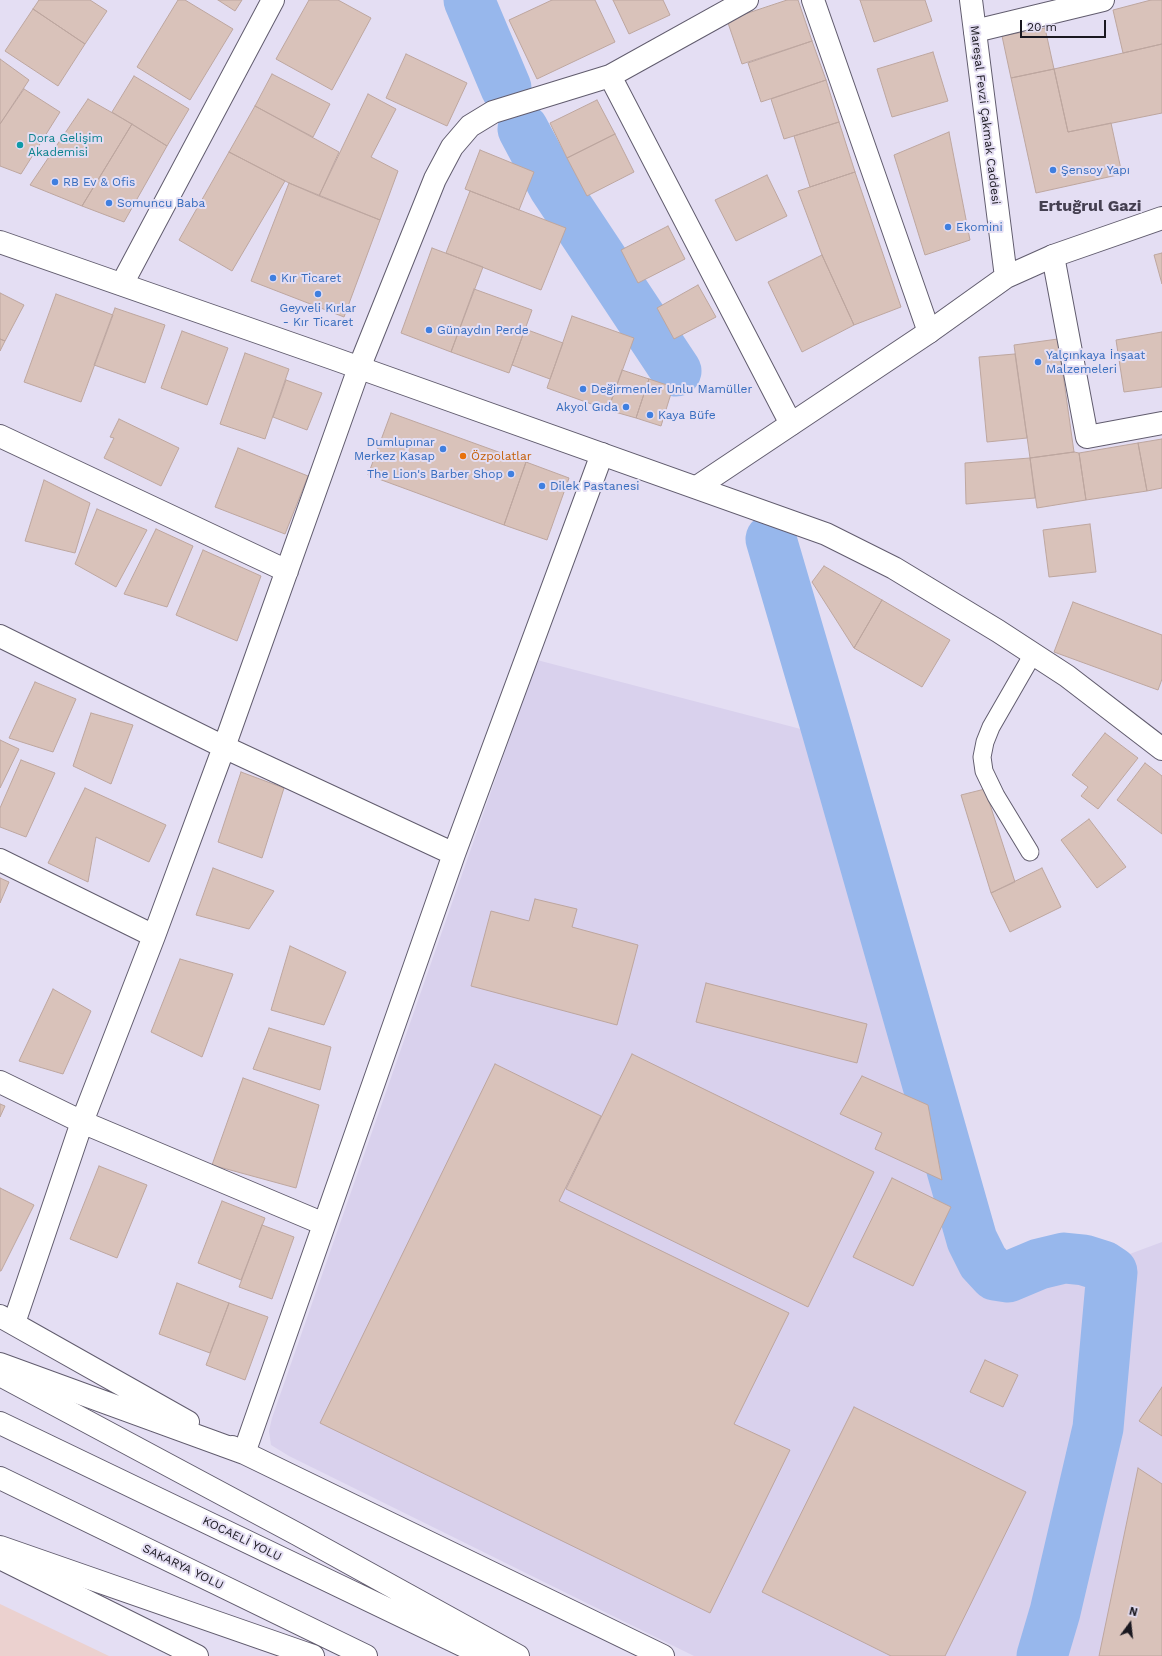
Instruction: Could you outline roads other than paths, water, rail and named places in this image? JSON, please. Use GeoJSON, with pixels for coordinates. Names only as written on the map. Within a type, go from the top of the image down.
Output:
{"type":"FeatureCollection","features":[{"type":"Feature","properties":{"kind":"main road"},"geometry":{"type":"LineString","coordinates":[[122,284],[273,0]]}},
{"type":"Feature","properties":{"kind":"main road"},"geometry":{"type":"LineString","coordinates":[[663,1656],[244,1454],[7,1320],[154,936],[224,747],[359,368],[435,179],[452,147],[470,126],[493,112],[610,76],[747,0]]}},
{"type":"Feature","properties":{"kind":"main road"},"geometry":{"type":"LineString","coordinates":[[813,0],[929,332]]}},
{"type":"Feature","properties":{"kind":"main road","name":"Mareşal Fevzi Çakmak Caddesi"},"geometry":{"type":"LineString","coordinates":[[971,0],[1006,277]]}},
{"type":"Feature","properties":{"kind":"main road"},"geometry":{"type":"LineString","coordinates":[[974,31],[1103,0]]}},
{"type":"Feature","properties":{"kind":"main road"},"geometry":{"type":"LineString","coordinates":[[610,76],[791,424]]}},
{"type":"Feature","properties":{"kind":"main road"},"geometry":{"type":"LineString","coordinates":[[697,487],[929,332],[1006,277],[1052,256],[1162,218]]}},
{"type":"Feature","properties":{"kind":"main road"},"geometry":{"type":"LineString","coordinates":[[0,242],[697,487],[826,534],[894,568],[942,595],[1067,676],[1162,749]]}},
{"type":"Feature","properties":{"kind":"main road"},"geometry":{"type":"LineString","coordinates":[[1052,256],[1087,436],[1162,423]]}},
{"type":"Feature","properties":{"kind":"main road"},"geometry":{"type":"LineString","coordinates":[[0,436],[287,572]]}},
{"type":"Feature","properties":{"kind":"main road"},"geometry":{"type":"LineString","coordinates":[[244,1454],[454,854],[602,454]]}},
{"type":"Feature","properties":{"kind":"main road"},"geometry":{"type":"LineString","coordinates":[[0,636],[224,747],[454,854]]}},
{"type":"Feature","properties":{"kind":"main road"},"geometry":{"type":"LineString","coordinates":[[0,860],[154,936]]}},
{"type":"Feature","properties":{"kind":"main road"},"geometry":{"type":"LineString","coordinates":[[0,1082],[82,1122],[324,1224]]}},
{"type":"Feature","properties":{"kind":"main road"},"geometry":{"type":"LineString","coordinates":[[0,1364],[244,1454]]}},
{"type":"Feature","properties":{"kind":"main road"},"geometry":{"type":"LineString","coordinates":[[0,1375],[297,1534],[518,1656]]}},
{"type":"Feature","properties":{"kind":"main road","name":"KOCAELİ YOLU"},"geometry":{"type":"LineString","coordinates":[[0,1423],[485,1656]]}},
{"type":"Feature","properties":{"kind":"main road","name":"SAKARYA YOLU"},"geometry":{"type":"LineString","coordinates":[[0,1478],[366,1656]]}},
{"type":"Feature","properties":{"kind":"main road"},"geometry":{"type":"LineString","coordinates":[[0,1547],[313,1656]]}},
{"type":"Feature","properties":{"kind":"main road"},"geometry":{"type":"LineString","coordinates":[[0,1558],[197,1656]]}},
{"type":"Feature","properties":{"kind":"lane"},"geometry":{"type":"LineString","coordinates":[[1030,852],[996,796],[984,771],[982,757],[985,742],[992,727],[1033,654]]}},
{"type":"Feature","properties":{"kind":"waterway"},"geometry":{"type":"LineString","coordinates":[[469,0],[506,88]]}},
{"type":"Feature","properties":{"kind":"waterway"},"geometry":{"type":"LineString","coordinates":[[523,129],[554,187],[676,371]]}},
{"type":"Feature","properties":{"kind":"waterway"},"geometry":{"type":"LineString","coordinates":[[771,539],[972,1240],[983,1262],[995,1275],[1008,1277],[1039,1264],[1064,1258],[1084,1260],[1103,1266],[1112,1272],[1098,1428],[1055,1612],[1042,1656]]}},
{"type":"Feature","properties":{"kind":"place","name":"Dora Gelişim Akademisi"},"geometry":{"type":"Point","coordinates":[20,145]}},
{"type":"Feature","properties":{"kind":"place","name":"Şensoy Yapı"},"geometry":{"type":"Point","coordinates":[1053,170]}},
{"type":"Feature","properties":{"kind":"place","name":"RB Ev & Ofis"},"geometry":{"type":"Point","coordinates":[55,182]}},
{"type":"Feature","properties":{"kind":"place","name":"Somuncu Baba"},"geometry":{"type":"Point","coordinates":[109,203]}},
{"type":"Feature","properties":{"kind":"place","name":"Ekomini"},"geometry":{"type":"Point","coordinates":[948,227]}},
{"type":"Feature","properties":{"kind":"place","name":"Kır Ticaret"},"geometry":{"type":"Point","coordinates":[273,278]}},
{"type":"Feature","properties":{"kind":"place","name":"Geyveli Kırlar - Kır Ticaret"},"geometry":{"type":"Point","coordinates":[318,294]}},
{"type":"Feature","properties":{"kind":"place","name":"Günaydın Perde"},"geometry":{"type":"Point","coordinates":[429,330]}},
{"type":"Feature","properties":{"kind":"place","name":"Yalçınkaya İnşaat Malzemeleri"},"geometry":{"type":"Point","coordinates":[1038,362]}},
{"type":"Feature","properties":{"kind":"place","name":"Değirmenler Unlu Mamüller"},"geometry":{"type":"Point","coordinates":[583,389]}},
{"type":"Feature","properties":{"kind":"place","name":"Akyol Gıda"},"geometry":{"type":"Point","coordinates":[626,407]}},
{"type":"Feature","properties":{"kind":"place","name":"Kaya Büfe"},"geometry":{"type":"Point","coordinates":[650,415]}},
{"type":"Feature","properties":{"kind":"place","name":"Dumlupınar Merkez Kasap"},"geometry":{"type":"Point","coordinates":[443,449]}},
{"type":"Feature","properties":{"kind":"place","name":"Özpolatlar"},"geometry":{"type":"Point","coordinates":[463,456]}},
{"type":"Feature","properties":{"kind":"place","name":"The Lion's Barber Shop"},"geometry":{"type":"Point","coordinates":[511,474]}},
{"type":"Feature","properties":{"kind":"place","name":"Dilek Pastanesi"},"geometry":{"type":"Point","coordinates":[542,486]}},
{"type":"Feature","properties":{"kind":"district","name":"Ertuğrul Gazi"},"geometry":{"type":"Point","coordinates":[1090,206]}}]}
